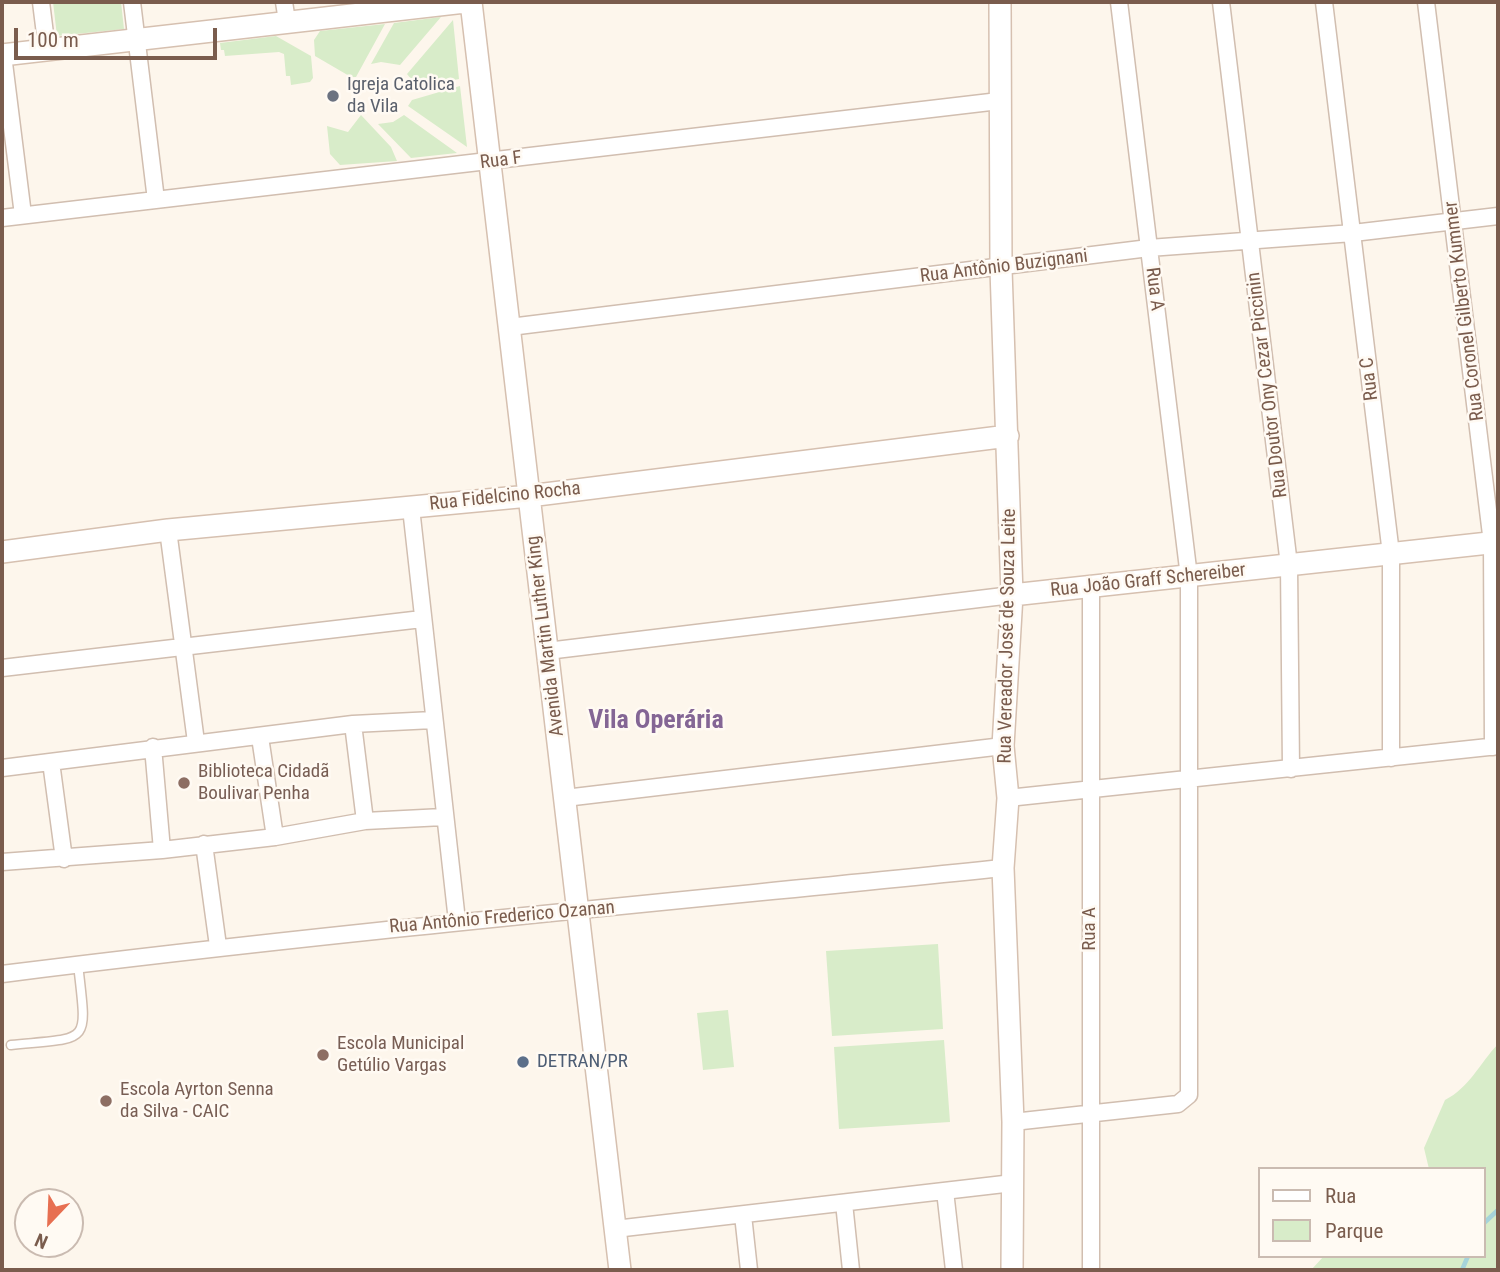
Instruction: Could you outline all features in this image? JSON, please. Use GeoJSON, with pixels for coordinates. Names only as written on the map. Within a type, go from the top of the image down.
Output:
{"type":"FeatureCollection","features":[{"type":"Feature","properties":{"kind":"street"},"geometry":{"type":"LineString","coordinates":[[41,2],[47,50]]}},
{"type":"Feature","properties":{"kind":"street"},"geometry":{"type":"LineString","coordinates":[[132,2],[156,200]]}},
{"type":"Feature","properties":{"kind":"street"},"geometry":{"type":"LineString","coordinates":[[23,215],[3,55],[137,40],[286,12],[465,2]]}},
{"type":"Feature","properties":{"kind":"street","name":"Avenida Martin Luther King"},"geometry":{"type":"LineString","coordinates":[[471,2],[620,1270]]}},
{"type":"Feature","properties":{"kind":"street","name":"Rua Vereador José de Souza Leite"},"geometry":{"type":"LineString","coordinates":[[1000,2],[1001,269],[1012,595],[1003,746],[1007,798],[1003,869],[1013,1122],[1012,1270]]}},
{"type":"Feature","properties":{"kind":"street","name":"Rua A"},"geometry":{"type":"LineString","coordinates":[[1091,1114],[1178,1104],[1189,1095],[1189,577],[1119,2]]}},
{"type":"Feature","properties":{"kind":"street","name":"Rua Doutor Ony Cezar Piccinin"},"geometry":{"type":"LineString","coordinates":[[1221,2],[1289,565],[1291,769]]}},
{"type":"Feature","properties":{"kind":"street","name":"Rua C"},"geometry":{"type":"LineString","coordinates":[[1324,2],[1391,554],[1391,758]]}},
{"type":"Feature","properties":{"kind":"street","name":"Rua Coronel Gilberto Kummer"},"geometry":{"type":"LineString","coordinates":[[1426,2],[1495,542],[1496,747]]}},
{"type":"Feature","properties":{"kind":"street","name":"Rua F"},"geometry":{"type":"LineString","coordinates":[[2,218],[999,101]]}},
{"type":"Feature","properties":{"kind":"street","name":"Rua Antônio Buzignani"},"geometry":{"type":"LineString","coordinates":[[510,327],[1001,269],[1149,248],[1353,233],[1498,216]]}},
{"type":"Feature","properties":{"kind":"street","name":"Rua Fidelcino Rocha"},"geometry":{"type":"LineString","coordinates":[[2,552],[168,530],[529,496],[1008,436]]}},
{"type":"Feature","properties":{"kind":"street"},"geometry":{"type":"LineString","coordinates":[[411,508],[443,817],[457,921]]}},
{"type":"Feature","properties":{"kind":"street"},"geometry":{"type":"LineString","coordinates":[[168,530],[196,742]]}},
{"type":"Feature","properties":{"kind":"street","name":"Rua João Graff Schereiber"},"geometry":{"type":"LineString","coordinates":[[547,651],[1012,595],[1495,542]]}},
{"type":"Feature","properties":{"kind":"street","name":"Rua A"},"geometry":{"type":"LineString","coordinates":[[1091,587],[1091,1270]]}},
{"type":"Feature","properties":{"kind":"street"},"geometry":{"type":"LineString","coordinates":[[2,668],[422,619]]}},
{"type":"Feature","properties":{"kind":"street"},"geometry":{"type":"LineString","coordinates":[[2,768],[353,724],[433,720]]}},
{"type":"Feature","properties":{"kind":"street"},"geometry":{"type":"LineString","coordinates":[[353,724],[365,821]]}},
{"type":"Feature","properties":{"kind":"street"},"geometry":{"type":"LineString","coordinates":[[260,737],[275,837]]}},
{"type":"Feature","properties":{"kind":"street"},"geometry":{"type":"LineString","coordinates":[[565,799],[1003,746]]}},
{"type":"Feature","properties":{"kind":"street"},"geometry":{"type":"LineString","coordinates":[[153,747],[162,850]]}},
{"type":"Feature","properties":{"kind":"street"},"geometry":{"type":"LineString","coordinates":[[1007,798],[1496,747]]}},
{"type":"Feature","properties":{"kind":"street"},"geometry":{"type":"LineString","coordinates":[[51,762],[64,859]]}},
{"type":"Feature","properties":{"kind":"street"},"geometry":{"type":"LineString","coordinates":[[2,862],[162,850],[275,837],[365,821],[443,817]]}},
{"type":"Feature","properties":{"kind":"street"},"geometry":{"type":"LineString","coordinates":[[204,844],[218,946]]}},
{"type":"Feature","properties":{"kind":"street","name":"Rua Antônio Frederico Ozanan"},"geometry":{"type":"LineString","coordinates":[[2,974],[218,946],[1003,869]]}},
{"type":"Feature","properties":{"kind":"street"},"geometry":{"type":"LineString","coordinates":[[1013,1122],[1091,1114]]}},
{"type":"Feature","properties":{"kind":"street"},"geometry":{"type":"LineString","coordinates":[[615,1229],[1013,1183]]}},
{"type":"Feature","properties":{"kind":"street"},"geometry":{"type":"LineString","coordinates":[[945,1191],[954,1270]]}},
{"type":"Feature","properties":{"kind":"street"},"geometry":{"type":"LineString","coordinates":[[844,1203],[852,1270]]}},
{"type":"Feature","properties":{"kind":"street"},"geometry":{"type":"LineString","coordinates":[[743,1215],[749,1270]]}},
{"type":"Feature","properties":{"kind":"lane"},"geometry":{"type":"LineString","coordinates":[[11,1045],[73,1039],[81,1032],[84,1020],[78,964]]}},
{"type":"Feature","properties":{"kind":"green space"},"geometry":{"type":"Polygon","coordinates":[[[53,2],[121,2],[124,29],[57,36],[53,2]]]}},
{"type":"Feature","properties":{"kind":"green space"},"geometry":{"type":"Polygon","coordinates":[[[441,17],[400,65],[381,62],[371,64],[394,23],[441,17]]]}},
{"type":"Feature","properties":{"kind":"green space"},"geometry":{"type":"Polygon","coordinates":[[[453,20],[459,79],[444,82],[411,79],[407,74],[453,20]]]}},
{"type":"Feature","properties":{"kind":"green space"},"geometry":{"type":"Polygon","coordinates":[[[385,24],[356,77],[351,77],[315,56],[314,40],[320,31],[385,24]]]}},
{"type":"Feature","properties":{"kind":"green space"},"geometry":{"type":"Polygon","coordinates":[[[276,36],[311,56],[313,78],[310,82],[291,85],[290,76],[286,76],[284,54],[279,52],[225,56],[224,50],[221,50],[220,43],[276,36]]]}},
{"type":"Feature","properties":{"kind":"green space"},"geometry":{"type":"Polygon","coordinates":[[[460,86],[467,147],[408,106],[412,100],[460,86]]]}},
{"type":"Feature","properties":{"kind":"green space"},"geometry":{"type":"Polygon","coordinates":[[[361,115],[391,147],[397,161],[340,165],[330,154],[327,126],[348,132],[361,115]]]}},
{"type":"Feature","properties":{"kind":"green space"},"geometry":{"type":"Polygon","coordinates":[[[404,115],[457,153],[411,158],[378,124],[393,122],[404,115]]]}},
{"type":"Feature","properties":{"kind":"green space"},"geometry":{"type":"Polygon","coordinates":[[[938,944],[943,1029],[832,1036],[826,951],[938,944]]]}},
{"type":"Feature","properties":{"kind":"green space"},"geometry":{"type":"Polygon","coordinates":[[[728,1010],[734,1067],[703,1070],[697,1013],[728,1010]]]}},
{"type":"Feature","properties":{"kind":"green space"},"geometry":{"type":"Polygon","coordinates":[[[944,1040],[950,1122],[839,1129],[834,1047],[944,1040]]]}},
{"type":"Feature","properties":{"kind":"green space"},"geometry":{"type":"Polygon","coordinates":[[[1498,1044],[1498,1270],[1311,1270],[1322,1258],[1486,1258],[1486,1167],[1429,1167],[1424,1148],[1445,1100],[1468,1082],[1498,1044]]]}},
{"type":"Feature","properties":{"kind":"waterway"},"geometry":{"type":"LineString","coordinates":[[1486,1221],[1498,1210]]}},
{"type":"Feature","properties":{"kind":"waterway"},"geometry":{"type":"LineString","coordinates":[[1462,1270],[1467,1258]]}},
{"type":"Feature","properties":{"kind":"place","name":"Igreja Catolica da Vila"},"geometry":{"type":"Point","coordinates":[333,96]}},
{"type":"Feature","properties":{"kind":"place","name":"Biblioteca Cidadã Boulivar Penha"},"geometry":{"type":"Point","coordinates":[184,783]}},
{"type":"Feature","properties":{"kind":"place","name":"Escola Municipal Getúlio Vargas"},"geometry":{"type":"Point","coordinates":[323,1055]}},
{"type":"Feature","properties":{"kind":"place","name":"DETRAN/PR"},"geometry":{"type":"Point","coordinates":[523,1062]}},
{"type":"Feature","properties":{"kind":"place","name":"Escola Ayrton Senna da Silva - CAIC"},"geometry":{"type":"Point","coordinates":[106,1101]}},
{"type":"Feature","properties":{"kind":"district","name":"Vila Operária"},"geometry":{"type":"Point","coordinates":[656,721]}}]}
